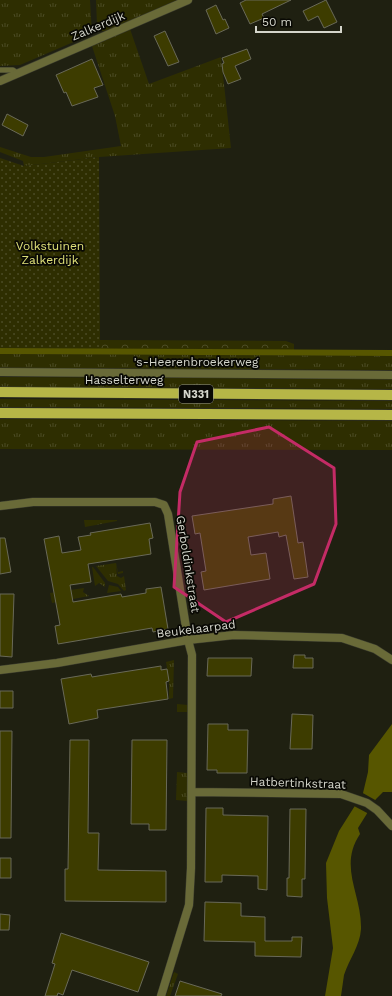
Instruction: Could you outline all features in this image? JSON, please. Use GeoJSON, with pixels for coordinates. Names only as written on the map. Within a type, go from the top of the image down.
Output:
{"type":"FeatureCollection","features":[{"type":"Feature","properties":{"kind":"main road","name":"Hasselterweg"},"geometry":{"type":"LineString","coordinates":[[0,392],[392,395]]}},
{"type":"Feature","properties":{"kind":"main road","name":"N331"},"geometry":{"type":"LineString","coordinates":[[0,413],[392,415]]}},
{"type":"Feature","properties":{"kind":"street","name":"Zalkerdijk"},"geometry":{"type":"LineString","coordinates":[[0,80],[188,0]]}},
{"type":"Feature","properties":{"kind":"street","name":"'s-Heerenbroekerweg"},"geometry":{"type":"LineString","coordinates":[[0,372],[392,375]]}},
{"type":"Feature","properties":{"kind":"street","name":"Gerboldinkstraat"},"geometry":{"type":"LineString","coordinates":[[0,506],[33,502],[155,502],[164,506],[169,518],[188,640],[192,655],[191,868],[189,905],[161,996]]}},
{"type":"Feature","properties":{"kind":"street","name":"Beukelaarpad"},"geometry":{"type":"LineString","coordinates":[[0,670],[56,663],[188,640],[234,635],[342,638],[375,649],[392,660]]}},
{"type":"Feature","properties":{"kind":"street","name":"Hatbertinkstraat"},"geometry":{"type":"LineString","coordinates":[[192,792],[341,794],[357,798],[378,810],[392,826]]}},
{"type":"Feature","properties":{"kind":"lane"},"geometry":{"type":"LineString","coordinates":[[0,70],[13,70],[17,73]]}},
{"type":"Feature","properties":{"kind":"highlighted area"},"geometry":{"type":"Polygon","coordinates":[[[269,427],[334,468],[336,524],[314,584],[226,622],[174,587],[180,492],[197,442],[269,427]]]}},
{"type":"Feature","properties":{"kind":"green space"},"geometry":{"type":"Polygon","coordinates":[[[0,0],[90,0],[92,34],[20,65],[0,66],[0,0]]]}},
{"type":"Feature","properties":{"kind":"green space"},"geometry":{"type":"Polygon","coordinates":[[[96,0],[177,0],[105,32],[100,30],[97,25],[96,0]]]}},
{"type":"Feature","properties":{"kind":"green space"},"geometry":{"type":"Polygon","coordinates":[[[130,29],[149,84],[221,57],[231,148],[99,157],[24,166],[23,161],[0,152],[0,147],[31,157],[44,157],[121,146],[115,116],[92,46],[130,29]]]}},
{"type":"Feature","properties":{"kind":"green space","name":"Volkstuinen Zalkerdijk"},"geometry":{"type":"Polygon","coordinates":[[[99,157],[100,349],[0,348],[0,158],[24,166],[99,157]]]}},
{"type":"Feature","properties":{"kind":"green space"},"geometry":{"type":"Polygon","coordinates":[[[100,340],[286,341],[294,344],[294,350],[100,349],[100,340]]]}},
{"type":"Feature","properties":{"kind":"green space"},"geometry":{"type":"Polygon","coordinates":[[[0,354],[392,356],[392,370],[0,368],[0,354]]]}},
{"type":"Feature","properties":{"kind":"green space"},"geometry":{"type":"Polygon","coordinates":[[[0,377],[392,379],[392,389],[0,387],[0,377]]]}},
{"type":"Feature","properties":{"kind":"green space"},"geometry":{"type":"Polygon","coordinates":[[[0,399],[392,401],[392,409],[0,407],[0,399]]]}},
{"type":"Feature","properties":{"kind":"green space"},"geometry":{"type":"Polygon","coordinates":[[[0,419],[392,421],[392,450],[0,449],[0,419]]]}},
{"type":"Feature","properties":{"kind":"green space"},"geometry":{"type":"Polygon","coordinates":[[[84,520],[117,520],[117,521],[85,527],[84,520]]]}},
{"type":"Feature","properties":{"kind":"green space"},"geometry":{"type":"Polygon","coordinates":[[[116,563],[118,572],[123,571],[123,573],[118,574],[116,565],[117,576],[121,578],[124,576],[126,590],[124,591],[118,584],[108,581],[96,566],[116,563]]]}},
{"type":"Feature","properties":{"kind":"green space"},"geometry":{"type":"Polygon","coordinates":[[[92,567],[105,583],[105,587],[99,583],[95,586],[92,567]]]}},
{"type":"Feature","properties":{"kind":"green space"},"geometry":{"type":"Polygon","coordinates":[[[109,585],[118,587],[121,591],[107,593],[109,585]]]}},
{"type":"Feature","properties":{"kind":"green space"},"geometry":{"type":"Polygon","coordinates":[[[84,588],[83,592],[89,596],[52,603],[50,593],[84,588]]]}},
{"type":"Feature","properties":{"kind":"green space"},"geometry":{"type":"Polygon","coordinates":[[[174,660],[173,698],[169,699],[169,681],[166,662],[174,660]]]}},
{"type":"Feature","properties":{"kind":"green space"},"geometry":{"type":"Polygon","coordinates":[[[177,704],[188,705],[188,712],[177,712],[177,704]]]}},
{"type":"Feature","properties":{"kind":"green space"},"geometry":{"type":"Polygon","coordinates":[[[177,772],[187,773],[187,801],[176,800],[177,772]]]}},
{"type":"Feature","properties":{"kind":"green space"},"geometry":{"type":"Polygon","coordinates":[[[174,972],[178,974],[170,996],[166,996],[174,972]]]}},
{"type":"Feature","properties":{"kind":"shaded area"},"geometry":{"type":"Polygon","coordinates":[[[0,348],[392,350],[392,356],[0,354],[0,348]]]}},
{"type":"Feature","properties":{"kind":"shaded area"},"geometry":{"type":"Polygon","coordinates":[[[392,724],[392,792],[383,792],[376,799],[358,828],[360,834],[354,846],[351,858],[351,869],[360,916],[360,935],[344,975],[341,996],[325,996],[333,948],[327,898],[326,863],[339,831],[363,793],[368,772],[369,755],[392,724]]]}},
{"type":"Feature","properties":{"kind":"pier"},"geometry":{"type":"Polygon","coordinates":[[[361,792],[377,801],[369,814],[354,806],[361,792]]]}},
{"type":"Feature","properties":{"kind":"building"},"geometry":{"type":"Polygon","coordinates":[[[246,0],[291,0],[262,14],[264,18],[250,24],[240,3],[246,0]]]}},
{"type":"Feature","properties":{"kind":"building"},"geometry":{"type":"Polygon","coordinates":[[[326,0],[337,22],[324,28],[318,16],[308,21],[303,11],[326,0]]]}},
{"type":"Feature","properties":{"kind":"building"},"geometry":{"type":"Polygon","coordinates":[[[216,5],[223,20],[225,19],[229,28],[216,34],[206,10],[216,5]]]}},
{"type":"Feature","properties":{"kind":"building"},"geometry":{"type":"Polygon","coordinates":[[[165,31],[179,62],[168,66],[154,36],[165,31]]]}},
{"type":"Feature","properties":{"kind":"building"},"geometry":{"type":"Polygon","coordinates":[[[247,49],[251,59],[235,66],[241,79],[228,84],[223,72],[222,64],[224,63],[222,58],[247,49]]]}},
{"type":"Feature","properties":{"kind":"building"},"geometry":{"type":"Polygon","coordinates":[[[92,59],[103,85],[94,88],[98,97],[72,106],[56,75],[92,59]]]}},
{"type":"Feature","properties":{"kind":"building"},"geometry":{"type":"Polygon","coordinates":[[[7,114],[28,125],[23,136],[2,125],[7,114]]]}},
{"type":"Feature","properties":{"kind":"building"},"geometry":{"type":"Polygon","coordinates":[[[291,496],[298,543],[303,542],[308,577],[294,579],[286,535],[279,537],[278,532],[248,537],[251,555],[266,553],[270,579],[204,590],[201,572],[206,571],[200,533],[195,534],[192,516],[273,504],[273,499],[291,496]]]}},
{"type":"Feature","properties":{"kind":"building"},"geometry":{"type":"Polygon","coordinates":[[[150,523],[153,538],[149,539],[151,554],[88,564],[91,582],[70,585],[73,602],[121,594],[122,597],[146,593],[146,589],[161,587],[168,629],[153,632],[152,628],[58,644],[55,626],[60,625],[44,539],[59,536],[62,553],[81,550],[78,537],[91,535],[90,533],[150,523]]]}},
{"type":"Feature","properties":{"kind":"building"},"geometry":{"type":"Polygon","coordinates":[[[0,538],[5,538],[11,572],[0,574],[0,538]]]}},
{"type":"Feature","properties":{"kind":"building"},"geometry":{"type":"Polygon","coordinates":[[[0,594],[14,594],[12,657],[0,656],[0,594]]]}},
{"type":"Feature","properties":{"kind":"building"},"geometry":{"type":"Polygon","coordinates":[[[294,655],[305,655],[305,658],[313,658],[313,668],[293,668],[294,655]]]}},
{"type":"Feature","properties":{"kind":"building"},"geometry":{"type":"Polygon","coordinates":[[[208,658],[252,658],[251,676],[207,676],[208,658]]]}},
{"type":"Feature","properties":{"kind":"building"},"geometry":{"type":"Polygon","coordinates":[[[161,666],[161,670],[167,669],[169,681],[166,682],[168,699],[97,710],[98,718],[69,724],[61,679],[91,674],[92,677],[161,666]]]}},
{"type":"Feature","properties":{"kind":"building"},"geometry":{"type":"Polygon","coordinates":[[[0,691],[13,691],[13,708],[0,708],[0,691]]]}},
{"type":"Feature","properties":{"kind":"building"},"geometry":{"type":"Polygon","coordinates":[[[292,714],[313,715],[312,749],[290,749],[292,714]]]}},
{"type":"Feature","properties":{"kind":"building"},"geometry":{"type":"Polygon","coordinates":[[[208,724],[228,724],[228,730],[248,730],[247,773],[217,773],[217,770],[207,770],[208,724]]]}},
{"type":"Feature","properties":{"kind":"building"},"geometry":{"type":"Polygon","coordinates":[[[0,731],[12,731],[11,838],[0,838],[0,731]]]}},
{"type":"Feature","properties":{"kind":"building"},"geometry":{"type":"Polygon","coordinates":[[[70,740],[89,740],[88,833],[99,833],[98,870],[166,871],[166,902],[65,901],[65,869],[68,869],[70,740]]]}},
{"type":"Feature","properties":{"kind":"building"},"geometry":{"type":"Polygon","coordinates":[[[132,740],[167,740],[166,830],[149,830],[149,824],[131,824],[132,740]]]}},
{"type":"Feature","properties":{"kind":"building"},"geometry":{"type":"Polygon","coordinates":[[[206,808],[223,808],[223,815],[268,816],[267,890],[258,889],[258,876],[222,875],[222,882],[205,882],[206,808]]]}},
{"type":"Feature","properties":{"kind":"building"},"geometry":{"type":"Polygon","coordinates":[[[290,809],[306,809],[305,879],[302,879],[302,897],[287,896],[287,878],[289,878],[290,809]]]}},
{"type":"Feature","properties":{"kind":"building"},"geometry":{"type":"Polygon","coordinates":[[[0,858],[11,858],[11,878],[0,878],[0,858]]]}},
{"type":"Feature","properties":{"kind":"building"},"geometry":{"type":"Polygon","coordinates":[[[205,902],[241,903],[241,916],[265,917],[265,941],[292,941],[292,937],[302,937],[301,957],[255,956],[255,942],[204,941],[205,902]]]}},
{"type":"Feature","properties":{"kind":"building"},"geometry":{"type":"Polygon","coordinates":[[[0,914],[10,915],[9,930],[0,930],[0,914]]]}},
{"type":"Feature","properties":{"kind":"building"},"geometry":{"type":"Polygon","coordinates":[[[61,933],[149,962],[138,992],[72,970],[63,995],[58,993],[57,996],[45,996],[55,964],[52,963],[61,933]]]}},
{"type":"Feature","properties":{"kind":"building"},"geometry":{"type":"Polygon","coordinates":[[[180,981],[222,994],[221,996],[175,996],[180,981]]]}}]}
